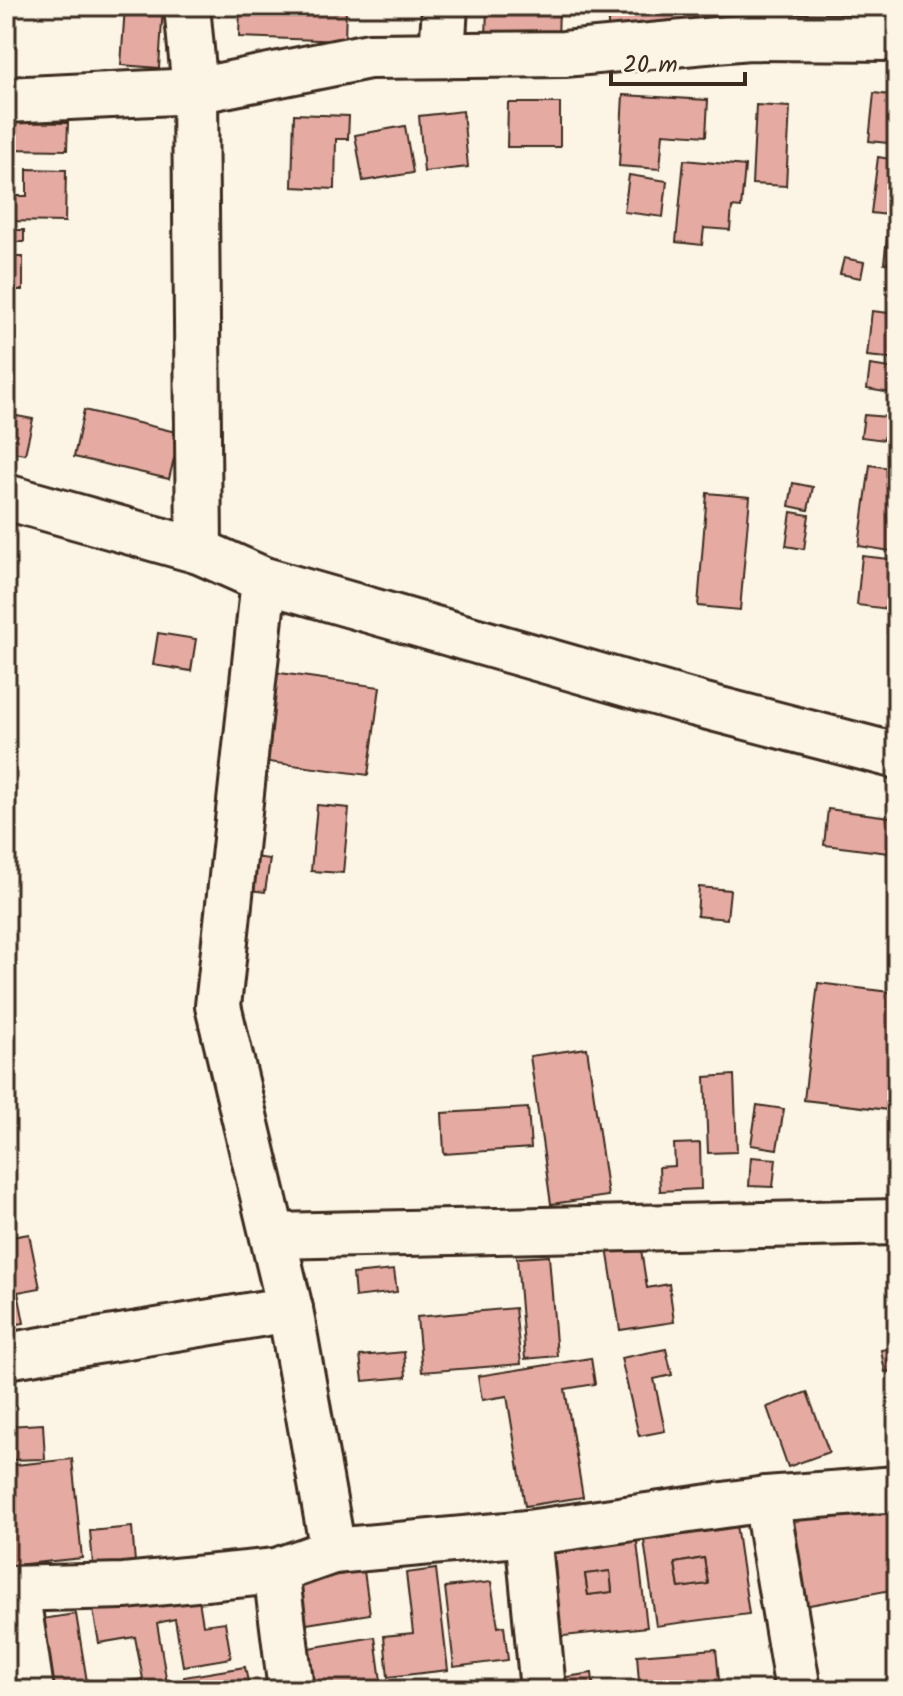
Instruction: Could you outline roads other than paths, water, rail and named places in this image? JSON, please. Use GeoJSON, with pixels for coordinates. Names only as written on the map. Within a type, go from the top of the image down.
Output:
{"type":"FeatureCollection","features":[{"type":"Feature","properties":{"kind":"street"},"geometry":{"type":"LineString","coordinates":[[187,6],[195,91],[199,551]]}},
{"type":"Feature","properties":{"kind":"street"},"geometry":{"type":"LineString","coordinates":[[442,55],[445,6]]}},
{"type":"Feature","properties":{"kind":"street"},"geometry":{"type":"LineString","coordinates":[[6,100],[195,91],[369,56],[564,54],[749,37],[897,38]]}},
{"type":"Feature","properties":{"kind":"street"},"geometry":{"type":"LineString","coordinates":[[6,497],[199,551],[264,580],[697,704],[897,756]]}},
{"type":"Feature","properties":{"kind":"street"},"geometry":{"type":"LineString","coordinates":[[264,580],[218,1006],[290,1309],[333,1551]]}},
{"type":"Feature","properties":{"kind":"street"},"geometry":{"type":"LineString","coordinates":[[273,1236],[897,1222]]}},
{"type":"Feature","properties":{"kind":"street"},"geometry":{"type":"LineString","coordinates":[[6,1356],[290,1309]]}},
{"type":"Feature","properties":{"kind":"street"},"geometry":{"type":"LineString","coordinates":[[31,1690],[11,1589],[124,1586],[276,1571],[333,1551],[528,1533],[766,1499],[897,1489]]}},
{"type":"Feature","properties":{"kind":"street"},"geometry":{"type":"LineString","coordinates":[[766,1499],[798,1690]]}},
{"type":"Feature","properties":{"kind":"street"},"geometry":{"type":"LineString","coordinates":[[528,1533],[543,1690]]}},
{"type":"Feature","properties":{"kind":"street"},"geometry":{"type":"LineString","coordinates":[[276,1571],[291,1690]]}}]}
